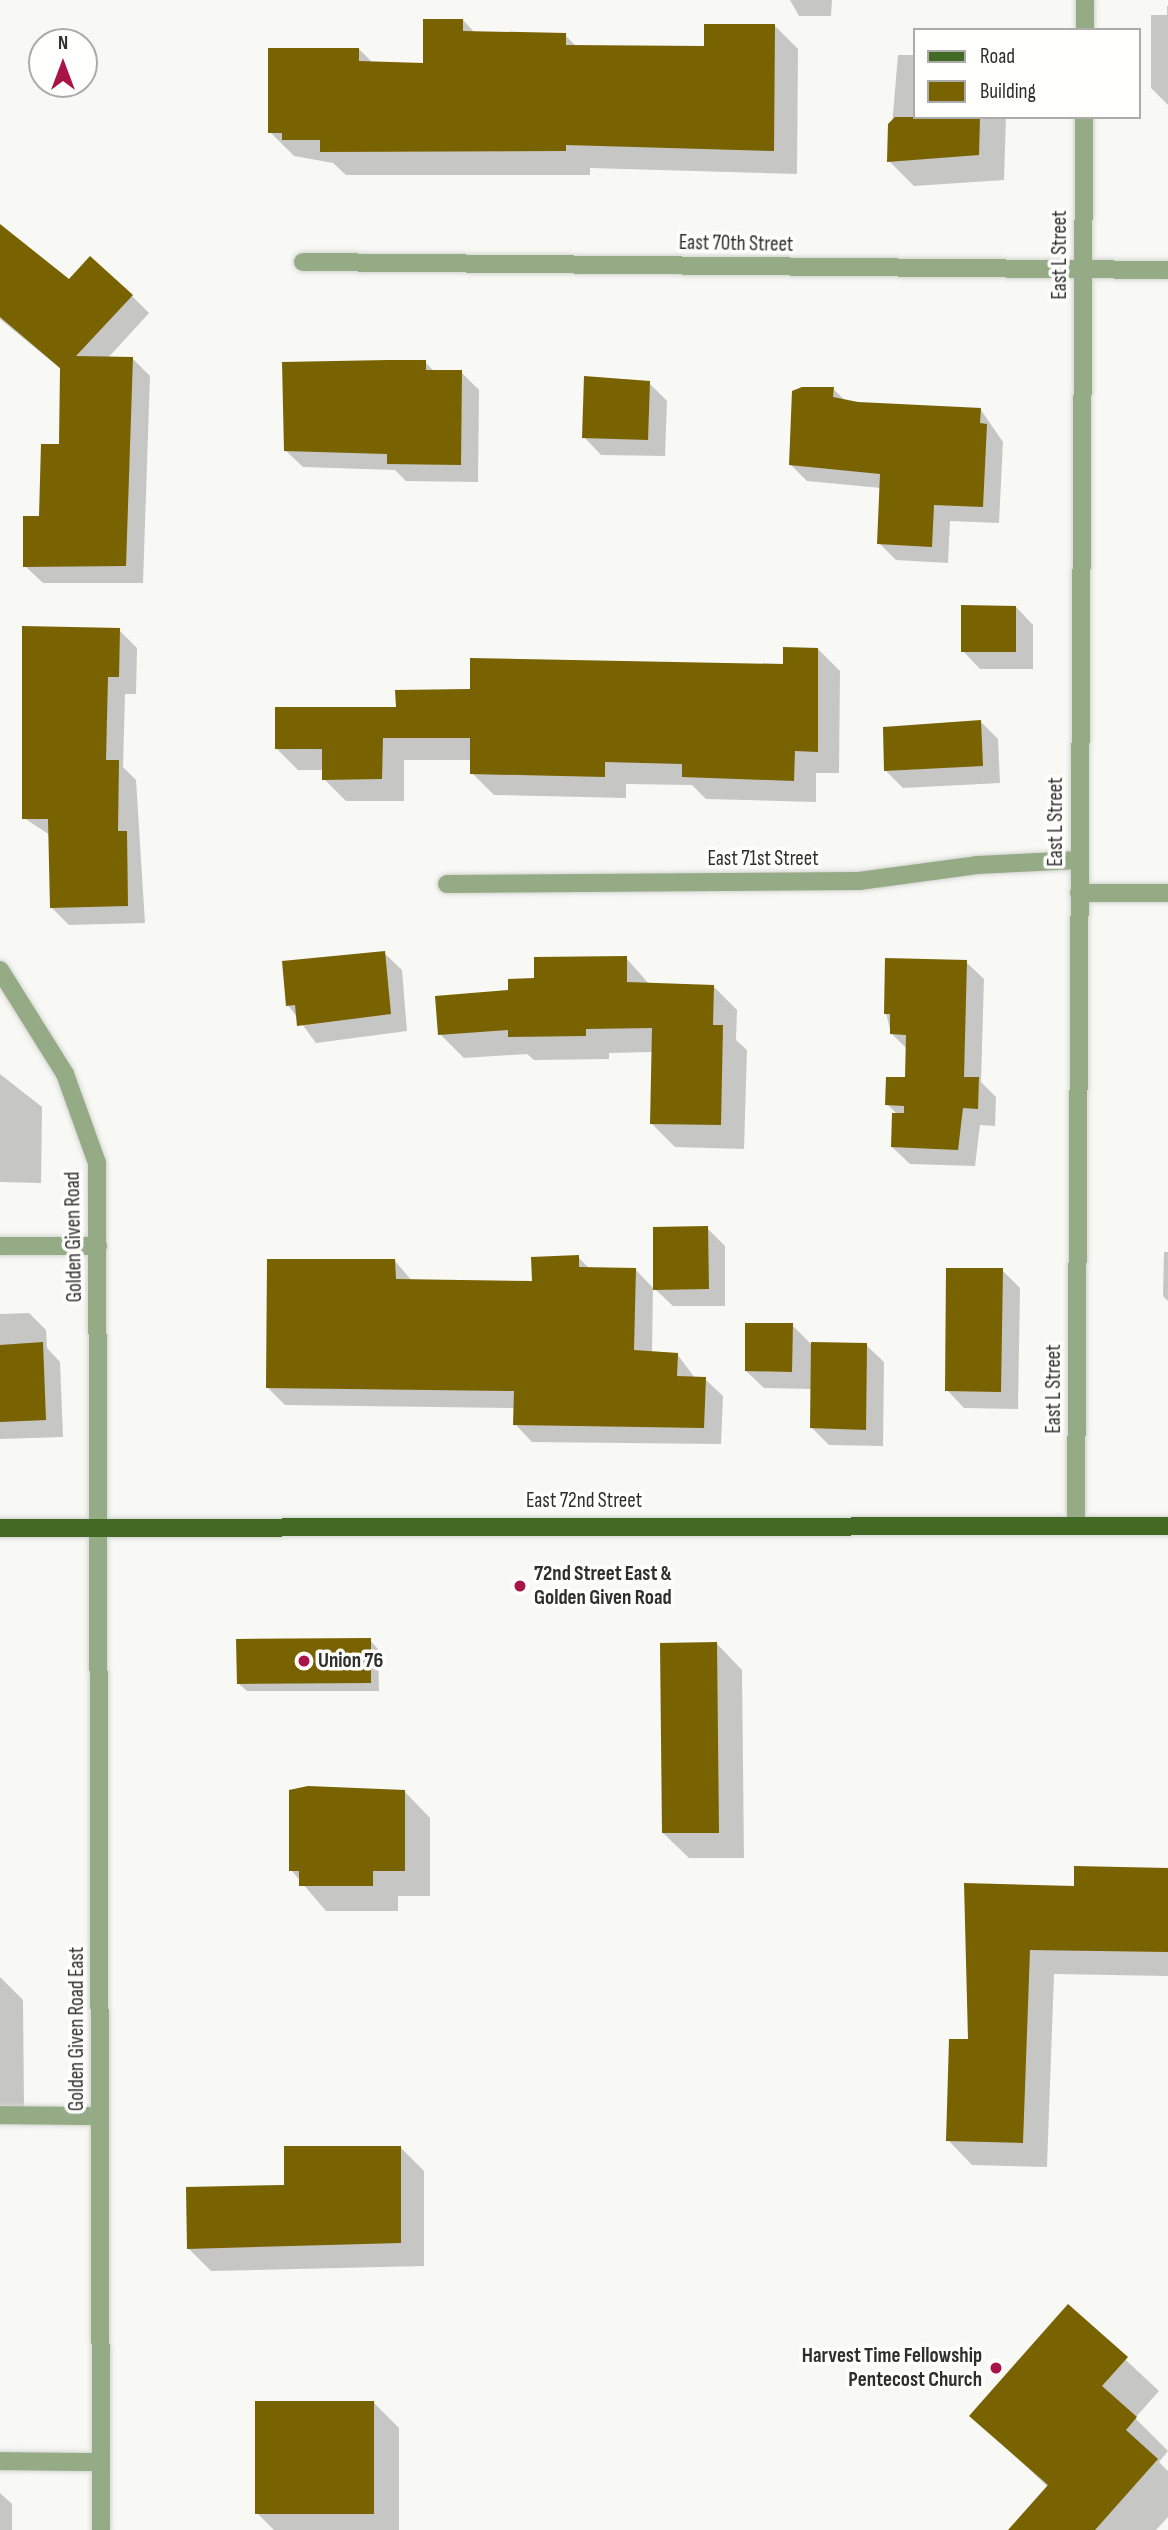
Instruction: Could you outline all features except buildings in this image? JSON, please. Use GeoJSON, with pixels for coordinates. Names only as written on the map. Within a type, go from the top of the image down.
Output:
{"type":"FeatureCollection","features":[{"type":"Feature","properties":{"kind":"main road","name":"East 72nd Street"},"geometry":{"type":"LineString","coordinates":[[0,1528],[1168,1527]]}},
{"type":"Feature","properties":{"kind":"street"},"geometry":{"type":"LineString","coordinates":[[1084,28],[1085,0]]}},
{"type":"Feature","properties":{"kind":"street","name":"East L Street"},"geometry":{"type":"LineString","coordinates":[[1076,1527],[1084,119]]}},
{"type":"Feature","properties":{"kind":"street","name":"East 70th Street"},"geometry":{"type":"LineString","coordinates":[[303,262],[1168,270]]}},
{"type":"Feature","properties":{"kind":"street","name":"East 71st Street"},"geometry":{"type":"LineString","coordinates":[[447,884],[859,881],[977,864],[1079,860]]}},
{"type":"Feature","properties":{"kind":"street"},"geometry":{"type":"LineString","coordinates":[[1079,893],[1168,893]]}},
{"type":"Feature","properties":{"kind":"street","name":"Golden Given Road"},"geometry":{"type":"LineString","coordinates":[[0,970],[48,1040],[84,1116],[97,1163],[100,1528]]}},
{"type":"Feature","properties":{"kind":"street"},"geometry":{"type":"LineString","coordinates":[[0,1246],[98,1246]]}},
{"type":"Feature","properties":{"kind":"street","name":"Golden Given Road East"},"geometry":{"type":"LineString","coordinates":[[100,1528],[101,2530]]}},
{"type":"Feature","properties":{"kind":"street"},"geometry":{"type":"LineString","coordinates":[[0,2116],[100,2116]]}},
{"type":"Feature","properties":{"kind":"street"},"geometry":{"type":"LineString","coordinates":[[0,2460],[101,2462]]}},
{"type":"Feature","properties":{"kind":"place","name":"72nd Street East & Golden Given Road"},"geometry":{"type":"Point","coordinates":[520,1586]}},
{"type":"Feature","properties":{"kind":"place","name":"Union 76"},"geometry":{"type":"Point","coordinates":[304,1661]}},
{"type":"Feature","properties":{"kind":"place","name":"Harvest Time Fellowship Pentecost Church"},"geometry":{"type":"Point","coordinates":[996,2368]}}]}
